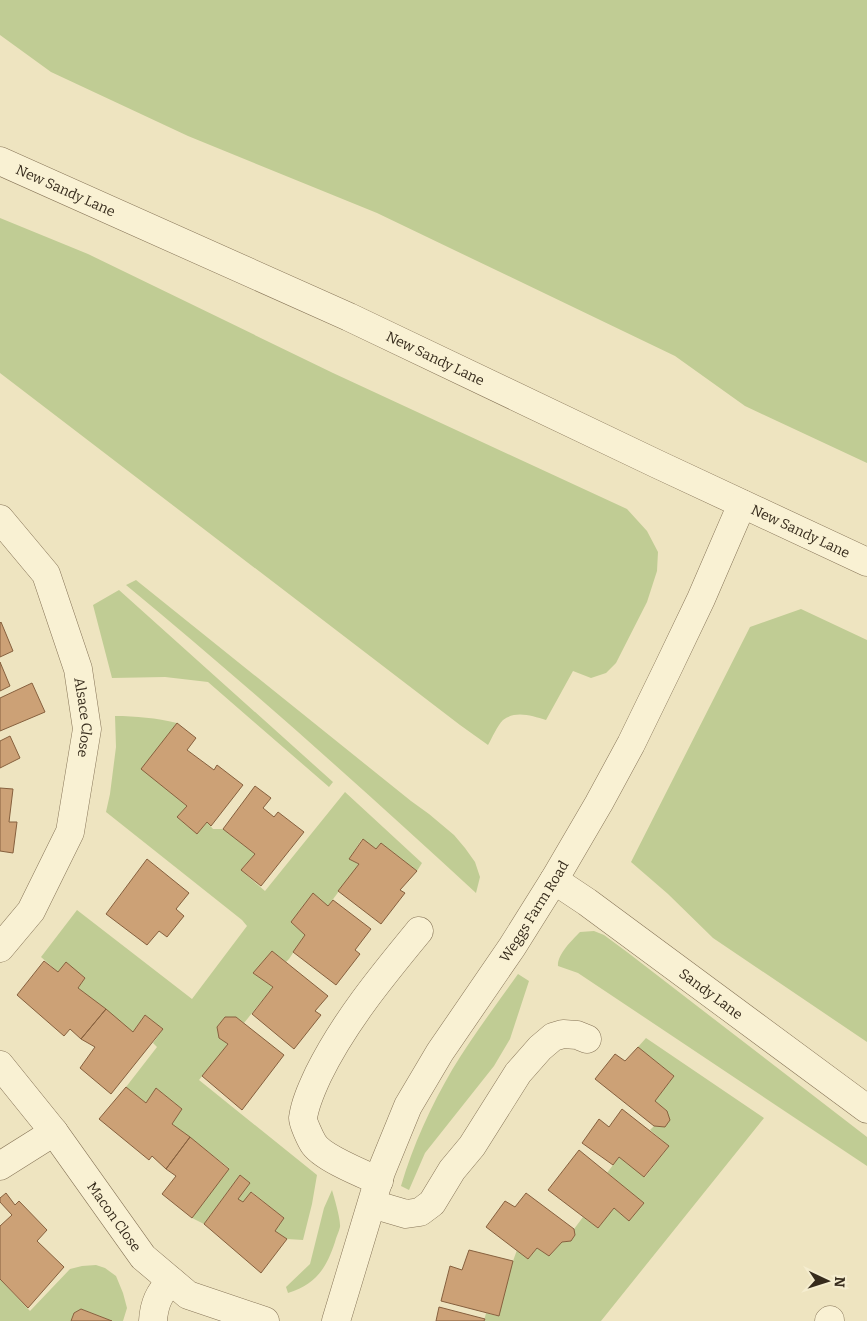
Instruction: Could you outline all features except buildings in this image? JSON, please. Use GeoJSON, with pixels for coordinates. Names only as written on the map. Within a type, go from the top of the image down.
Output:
{"type":"FeatureCollection","features":[{"type":"Feature","properties":{"kind":"street","name":"New Sandy Lane"},"geometry":{"type":"LineString","coordinates":[[0,161],[349,317],[867,562]]}},
{"type":"Feature","properties":{"kind":"street","name":"Weggs Farm Road"},"geometry":{"type":"LineString","coordinates":[[336,1321],[375,1192],[408,1106],[440,1052],[512,947],[599,803],[630,744],[700,599],[742,504]]}},
{"type":"Feature","properties":{"kind":"street","name":"Alsace Close"},"geometry":{"type":"LineString","coordinates":[[0,519],[46,574],[78,669],[87,729],[70,832],[31,911],[0,948]]}},
{"type":"Feature","properties":{"kind":"street","name":"Sandy Lane"},"geometry":{"type":"LineString","coordinates":[[554,880],[587,902],[867,1109]]}},
{"type":"Feature","properties":{"kind":"street"},"geometry":{"type":"LineString","coordinates":[[419,931],[352,1017],[327,1057],[310,1092],[303,1120],[314,1145],[406,1214],[420,1212],[432,1203],[452,1170],[472,1146],[518,1073],[540,1048],[553,1037],[563,1034],[578,1035],[587,1039]]}},
{"type":"Feature","properties":{"kind":"street","name":"Macon Close"},"geometry":{"type":"LineString","coordinates":[[0,1065],[54,1132],[143,1257],[188,1295],[265,1321]]}},
{"type":"Feature","properties":{"kind":"street"},"geometry":{"type":"LineString","coordinates":[[0,1166],[54,1132]]}},
{"type":"Feature","properties":{"kind":"street"},"geometry":{"type":"LineString","coordinates":[[152,1321],[157,1300],[162,1290],[171,1281]]}},
{"type":"Feature","properties":{"kind":"green space"},"geometry":{"type":"Polygon","coordinates":[[[0,0],[867,0],[867,463],[745,406],[675,356],[377,213],[188,136],[51,72],[0,35],[0,0]]]}},
{"type":"Feature","properties":{"kind":"green space"},"geometry":{"type":"Polygon","coordinates":[[[0,218],[88,254],[333,373],[627,509],[647,531],[658,552],[657,571],[647,602],[616,663],[606,673],[591,678],[573,671],[546,720],[524,715],[508,717],[499,725],[488,745],[460,725],[0,373],[0,218]]]}},
{"type":"Feature","properties":{"kind":"green space"},"geometry":{"type":"Polygon","coordinates":[[[136,580],[454,835],[475,862],[480,877],[476,893],[303,737],[126,585],[136,580]]]}},
{"type":"Feature","properties":{"kind":"green space"},"geometry":{"type":"Polygon","coordinates":[[[119,590],[333,782],[329,787],[208,682],[165,677],[112,678],[93,605],[119,590]]]}},
{"type":"Feature","properties":{"kind":"green space"},"geometry":{"type":"Polygon","coordinates":[[[801,609],[867,640],[867,1042],[713,938],[668,894],[631,862],[750,627],[801,609]]]}},
{"type":"Feature","properties":{"kind":"green space"},"geometry":{"type":"Polygon","coordinates":[[[115,716],[131,716],[177,723],[142,769],[187,806],[177,817],[197,834],[207,822],[213,829],[223,829],[255,854],[241,870],[265,891],[345,792],[422,863],[417,871],[381,843],[376,849],[362,839],[349,859],[359,864],[328,906],[313,894],[291,922],[305,935],[289,959],[286,962],[272,951],[253,973],[273,987],[244,1023],[236,1017],[225,1017],[217,1027],[219,1038],[228,1044],[199,1080],[317,1175],[303,1240],[287,1239],[275,1231],[284,1218],[252,1192],[243,1202],[238,1199],[250,1183],[240,1175],[204,1224],[192,1218],[229,1168],[172,1124],[182,1109],[156,1088],[146,1103],[126,1087],[157,1047],[153,1043],[163,1029],[145,1015],[133,1032],[78,988],[85,978],[66,963],[58,972],[41,957],[77,910],[192,999],[247,926],[242,920],[106,812],[116,747],[115,716]]]}},
{"type":"Feature","properties":{"kind":"green space"},"geometry":{"type":"Polygon","coordinates":[[[594,931],[604,935],[627,952],[867,1137],[867,1166],[578,973],[558,966],[562,953],[580,932],[594,931]]]}},
{"type":"Feature","properties":{"kind":"green space"},"geometry":{"type":"Polygon","coordinates":[[[518,974],[529,981],[510,1039],[494,1066],[425,1153],[409,1190],[401,1186],[417,1141],[444,1084],[468,1045],[518,974]]]}},
{"type":"Feature","properties":{"kind":"green space"},"geometry":{"type":"Polygon","coordinates":[[[646,1038],[764,1118],[601,1321],[484,1321],[486,1313],[498,1316],[517,1250],[528,1259],[537,1248],[549,1256],[562,1242],[571,1241],[575,1235],[574,1229],[583,1217],[598,1228],[614,1208],[629,1221],[644,1203],[607,1173],[619,1157],[645,1177],[669,1146],[650,1130],[654,1126],[665,1127],[667,1111],[655,1101],[674,1076],[638,1047],[646,1038]]]}},
{"type":"Feature","properties":{"kind":"green space"},"geometry":{"type":"Polygon","coordinates":[[[332,1190],[340,1229],[332,1252],[324,1268],[313,1280],[288,1293],[286,1287],[310,1264],[324,1208],[332,1190]]]}},
{"type":"Feature","properties":{"kind":"green space"},"geometry":{"type":"Polygon","coordinates":[[[96,1265],[105,1268],[116,1276],[127,1308],[123,1321],[112,1321],[81,1309],[74,1313],[71,1321],[0,1321],[0,1279],[30,1311],[70,1269],[96,1265]]]}}]}
